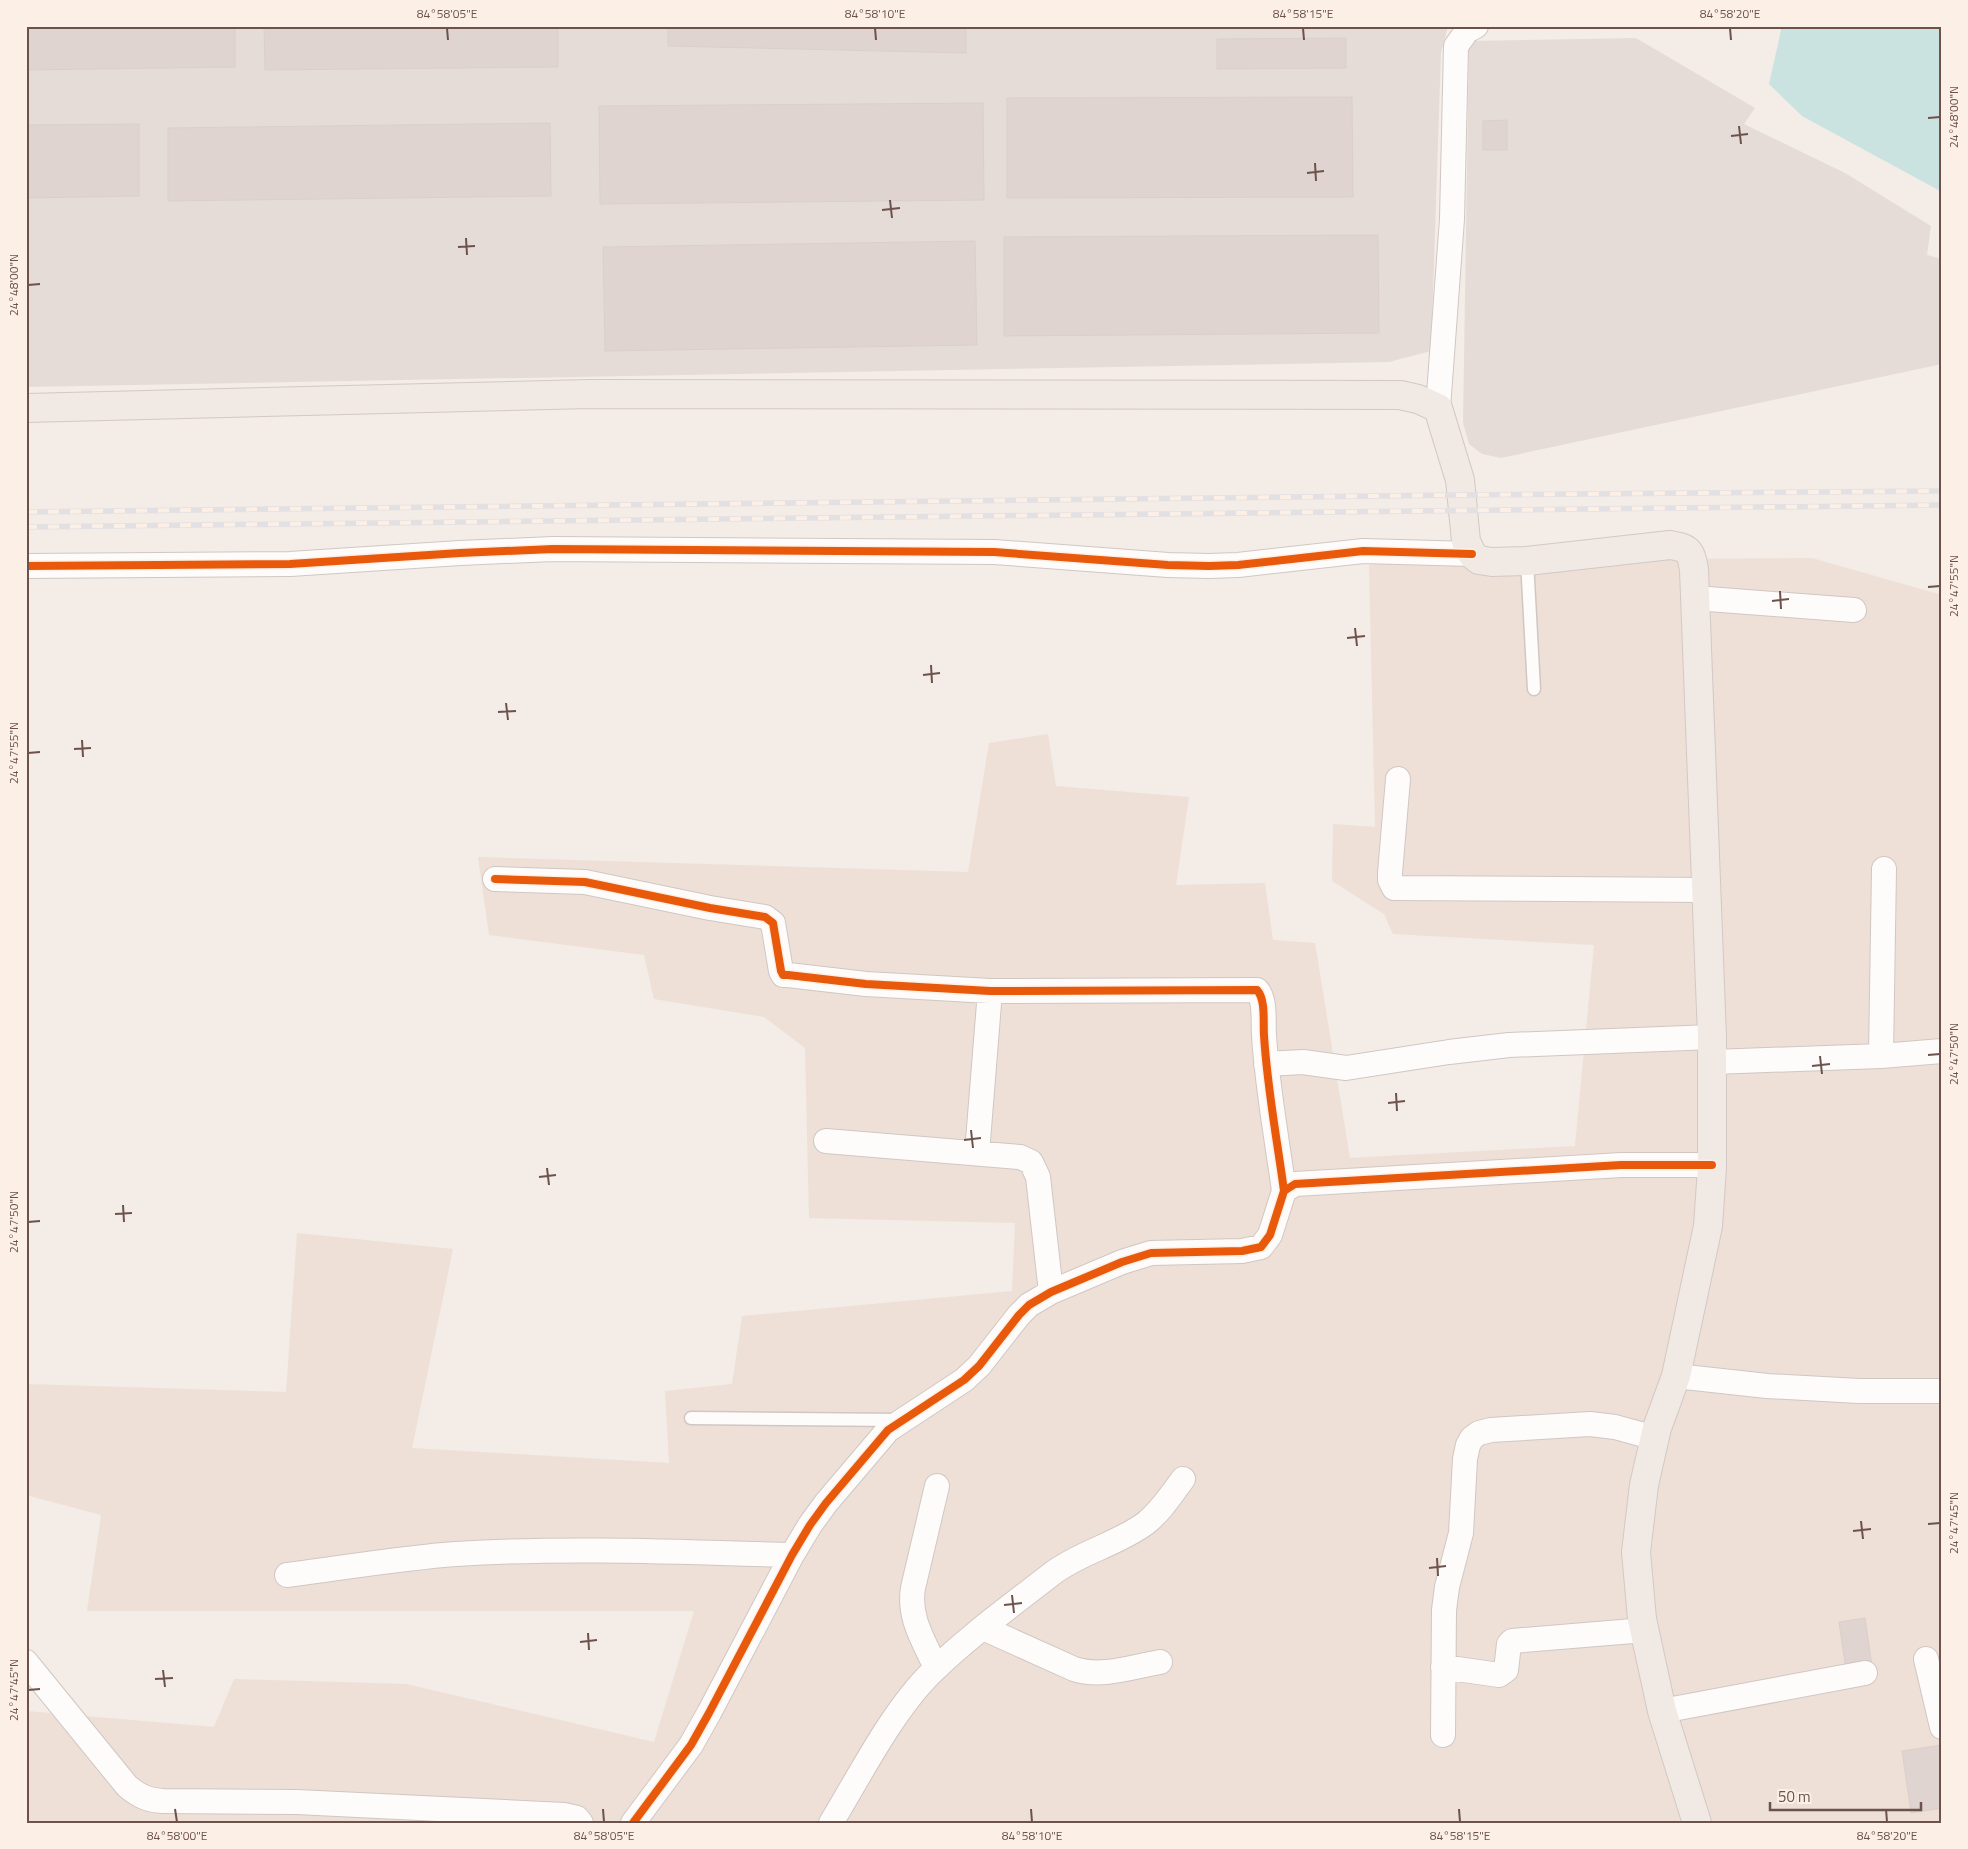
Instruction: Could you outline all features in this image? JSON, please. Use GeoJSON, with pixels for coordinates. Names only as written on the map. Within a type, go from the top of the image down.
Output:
{"type":"FeatureCollection","features":[{"type":"Feature","properties":{"kind":"main road"},"geometry":{"type":"LineString","coordinates":[[26,408],[590,394],[1400,395],[1418,398],[1438,408],[1460,480],[1466,541],[1472,554],[1479,560],[1492,562],[1527,561],[1670,545],[1689,550],[1692,559],[1695,598],[1707,890],[1712,1050],[1712,1165],[1708,1226],[1676,1376],[1655,1438],[1644,1485],[1636,1552],[1645,1630],[1662,1711],[1698,1823]]}},
{"type":"Feature","properties":{"kind":"street"},"geometry":{"type":"LineString","coordinates":[[1438,408],[1452,219],[1456,46],[1467,30],[1476,26]]}},
{"type":"Feature","properties":{"kind":"street"},"geometry":{"type":"LineString","coordinates":[[26,566],[290,564],[553,549],[994,552],[1168,566],[1238,565],[1370,551],[1472,554]]}},
{"type":"Feature","properties":{"kind":"street"},"geometry":{"type":"LineString","coordinates":[[1695,598],[1854,610]]}},
{"type":"Feature","properties":{"kind":"street"},"geometry":{"type":"LineString","coordinates":[[1398,780],[1390,873],[1390,880],[1394,888],[1707,890]]}},
{"type":"Feature","properties":{"kind":"street"},"geometry":{"type":"LineString","coordinates":[[1881,1056],[1884,868]]}},
{"type":"Feature","properties":{"kind":"street"},"geometry":{"type":"LineString","coordinates":[[496,879],[585,882],[702,907],[765,917],[773,923],[779,967],[783,974],[866,984],[990,990],[1256,990],[1259,993],[1262,1004],[1266,1064],[1284,1191],[1270,1235],[1261,1246],[1242,1251],[1151,1253],[1122,1262],[1051,1292],[1029,1305],[1019,1315],[979,1366],[964,1380],[888,1430],[826,1503],[792,1555],[700,1729],[672,1773],[633,1823]]}},
{"type":"Feature","properties":{"kind":"street"},"geometry":{"type":"LineString","coordinates":[[977,1153],[990,990]]}},
{"type":"Feature","properties":{"kind":"street"},"geometry":{"type":"LineString","coordinates":[[1266,1064],[1309,1062],[1335,1068],[1346,1068],[1491,1047],[1712,1050],[1881,1056],[1942,1051]]}},
{"type":"Feature","properties":{"kind":"street"},"geometry":{"type":"LineString","coordinates":[[826,1141],[1020,1157],[1031,1162],[1035,1167],[1038,1177],[1051,1292]]}},
{"type":"Feature","properties":{"kind":"street"},"geometry":{"type":"LineString","coordinates":[[1284,1191],[1295,1184],[1313,1182],[1621,1165],[1712,1165]]}},
{"type":"Feature","properties":{"kind":"street"},"geometry":{"type":"LineString","coordinates":[[1676,1376],[1767,1386],[1859,1391],[1942,1391]]}},
{"type":"Feature","properties":{"kind":"street"},"geometry":{"type":"LineString","coordinates":[[1443,1735],[1445,1602],[1451,1569],[1461,1533],[1465,1459],[1468,1445],[1472,1438],[1479,1433],[1491,1430],[1590,1424],[1615,1427],[1655,1438]]}},
{"type":"Feature","properties":{"kind":"street"},"geometry":{"type":"LineString","coordinates":[[831,1823],[888,1728],[914,1692],[936,1668],[1055,1572],[1083,1555],[1133,1532],[1146,1523],[1160,1510],[1183,1479]]}},
{"type":"Feature","properties":{"kind":"street"},"geometry":{"type":"LineString","coordinates":[[936,1668],[915,1622],[911,1605],[913,1588],[937,1486]]}},
{"type":"Feature","properties":{"kind":"street"},"geometry":{"type":"LineString","coordinates":[[287,1575],[455,1554],[592,1550],[792,1555]]}},
{"type":"Feature","properties":{"kind":"street"},"geometry":{"type":"LineString","coordinates":[[984,1628],[1086,1673],[1099,1674],[1160,1662]]}},
{"type":"Feature","properties":{"kind":"street"},"geometry":{"type":"LineString","coordinates":[[1443,1668],[1499,1675],[1506,1670],[1509,1644],[1512,1641],[1645,1630]]}},
{"type":"Feature","properties":{"kind":"street"},"geometry":{"type":"LineString","coordinates":[[1926,1659],[1942,1727]]}},
{"type":"Feature","properties":{"kind":"street"},"geometry":{"type":"LineString","coordinates":[[26,1662],[127,1786],[148,1800],[297,1802],[564,1815],[577,1818],[581,1823]]}},
{"type":"Feature","properties":{"kind":"street"},"geometry":{"type":"LineString","coordinates":[[1662,1711],[1865,1673]]}},
{"type":"Feature","properties":{"kind":"lane"},"geometry":{"type":"LineString","coordinates":[[1527,561],[1534,689]]}},
{"type":"Feature","properties":{"kind":"lane"},"geometry":{"type":"LineString","coordinates":[[691,1418],[901,1420]]}},
{"type":"Feature","properties":{"kind":"shaded area"},"geometry":{"type":"Polygon","coordinates":[[[26,26],[1448,26],[1441,53],[1431,351],[1389,362],[26,387],[26,26]]]}},
{"type":"Feature","properties":{"kind":"shaded area"},"geometry":{"type":"Polygon","coordinates":[[[1636,38],[1755,108],[1744,124],[1845,173],[1931,226],[1927,255],[1942,259],[1942,364],[1501,458],[1482,454],[1469,444],[1463,423],[1469,41],[1636,38]]]}},
{"type":"Feature","properties":{"kind":"shaded area"},"geometry":{"type":"Polygon","coordinates":[[[1812,558],[1942,595],[1942,1823],[26,1823],[26,1711],[214,1727],[234,1679],[406,1684],[654,1742],[694,1611],[87,1611],[101,1515],[26,1495],[26,1384],[286,1392],[297,1233],[453,1249],[412,1448],[669,1463],[665,1391],[732,1384],[742,1316],[1012,1291],[1015,1223],[809,1218],[805,1048],[764,1017],[654,999],[644,955],[489,935],[478,857],[968,872],[989,743],[1048,734],[1056,786],[1189,797],[1176,885],[1265,883],[1273,940],[1315,943],[1350,1158],[1575,1146],[1594,945],[1393,934],[1384,914],[1332,881],[1333,824],[1375,827],[1369,565],[1396,561],[1812,558]]]}},
{"type":"Feature","properties":{"kind":"water"},"geometry":{"type":"Polygon","coordinates":[[[1782,26],[1942,26],[1942,192],[1802,116],[1769,84],[1782,26]]]}},
{"type":"Feature","properties":{"kind":"building"},"geometry":{"type":"Polygon","coordinates":[[[26,26],[235,26],[235,67],[26,70],[26,26]]]}},
{"type":"Feature","properties":{"kind":"building"},"geometry":{"type":"Polygon","coordinates":[[[264,26],[558,26],[558,67],[265,70],[264,26]]]}},
{"type":"Feature","properties":{"kind":"building"},"geometry":{"type":"Polygon","coordinates":[[[668,26],[966,26],[966,53],[668,46],[668,26]]]}},
{"type":"Feature","properties":{"kind":"building"},"geometry":{"type":"Polygon","coordinates":[[[1346,38],[1346,68],[1217,69],[1217,39],[1346,38]]]}},
{"type":"Feature","properties":{"kind":"building"},"geometry":{"type":"Polygon","coordinates":[[[1352,97],[1353,197],[1007,198],[1007,98],[1352,97]]]}},
{"type":"Feature","properties":{"kind":"building"},"geometry":{"type":"Polygon","coordinates":[[[983,103],[984,200],[600,204],[599,106],[983,103]]]}},
{"type":"Feature","properties":{"kind":"building"},"geometry":{"type":"Polygon","coordinates":[[[1507,120],[1507,150],[1483,150],[1483,121],[1507,120]]]}},
{"type":"Feature","properties":{"kind":"building"},"geometry":{"type":"Polygon","coordinates":[[[550,123],[551,196],[168,201],[168,128],[550,123]]]}},
{"type":"Feature","properties":{"kind":"building"},"geometry":{"type":"Polygon","coordinates":[[[139,124],[139,196],[26,198],[26,125],[139,124]]]}},
{"type":"Feature","properties":{"kind":"building"},"geometry":{"type":"Polygon","coordinates":[[[1378,235],[1379,333],[1004,336],[1004,237],[1378,235]]]}},
{"type":"Feature","properties":{"kind":"building"},"geometry":{"type":"Polygon","coordinates":[[[975,241],[977,345],[605,351],[603,247],[975,241]]]}},
{"type":"Feature","properties":{"kind":"building"},"geometry":{"type":"Polygon","coordinates":[[[1865,1618],[1872,1666],[1846,1670],[1839,1622],[1865,1618]]]}},
{"type":"Feature","properties":{"kind":"building"},"geometry":{"type":"Polygon","coordinates":[[[1942,1745],[1942,1808],[1911,1813],[1902,1751],[1942,1745]]]}},
{"type":"Feature","properties":{"kind":"railway"},"geometry":{"type":"LineString","coordinates":[[26,512],[1942,491]]}},
{"type":"Feature","properties":{"kind":"railway"},"geometry":{"type":"LineString","coordinates":[[26,527],[1942,505]]}},
{"type":"Feature","properties":{"kind":"cycle path"},"geometry":{"type":"LineString","coordinates":[[26,566],[290,564],[553,549],[994,552],[1168,565],[1209,566],[1238,565],[1363,551],[1472,554]]}},
{"type":"Feature","properties":{"kind":"cycle path"},"geometry":{"type":"LineString","coordinates":[[495,879],[585,882],[710,908],[765,917],[773,923],[783,975],[866,984],[990,991],[1257,990],[1263,1005],[1267,1074],[1284,1191]]}},
{"type":"Feature","properties":{"kind":"cycle path"},"geometry":{"type":"LineString","coordinates":[[633,1823],[691,1745],[792,1555],[826,1503],[888,1430],[964,1380],[979,1366],[1029,1305],[1051,1292],[1122,1262],[1151,1253],[1242,1251],[1261,1247],[1270,1235],[1284,1191],[1295,1184],[1621,1165],[1712,1165]]}}]}
